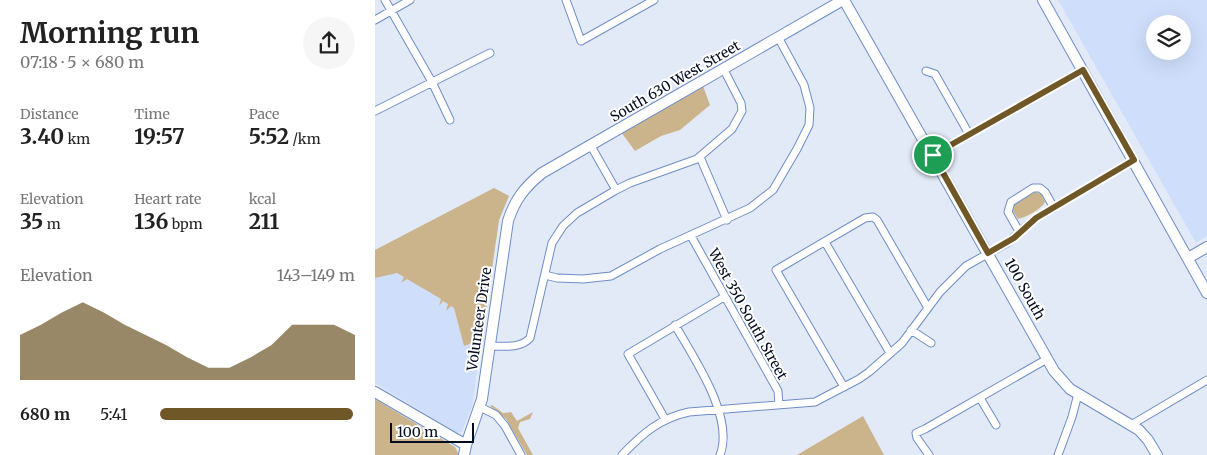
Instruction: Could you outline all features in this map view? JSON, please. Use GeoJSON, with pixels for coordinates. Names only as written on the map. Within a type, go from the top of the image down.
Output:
{"type":"FeatureCollection","features":[{"type":"Feature","properties":{"kind":"street"},"geometry":{"type":"LineString","coordinates":[[385,0],[432,82],[450,120]]}},
{"type":"Feature","properties":{"kind":"street"},"geometry":{"type":"LineString","coordinates":[[375,20],[410,0]]}},
{"type":"Feature","properties":{"kind":"street"},"geometry":{"type":"LineString","coordinates":[[566,0],[581,41],[654,0]]}},
{"type":"Feature","properties":{"kind":"street","name":"South 630 West Street"},"geometry":{"type":"LineString","coordinates":[[524,189],[543,173],[844,0]]}},
{"type":"Feature","properties":{"kind":"street","name":"100 South"},"geometry":{"type":"LineString","coordinates":[[844,0],[1047,359],[1063,382],[1078,394],[1131,425],[1148,440],[1157,455]]}},
{"type":"Feature","properties":{"kind":"street"},"geometry":{"type":"LineString","coordinates":[[1043,0],[1207,293]]}},
{"type":"Feature","properties":{"kind":"street"},"geometry":{"type":"LineString","coordinates":[[545,275],[557,278],[583,279],[611,276],[660,249],[751,208],[773,190],[809,125],[810,108],[804,85],[778,37]]}},
{"type":"Feature","properties":{"kind":"street"},"geometry":{"type":"LineString","coordinates":[[375,111],[490,52]]}},
{"type":"Feature","properties":{"kind":"street"},"geometry":{"type":"LineString","coordinates":[[489,346],[519,346],[531,338],[552,243],[563,226],[577,213],[630,183],[683,165],[699,157],[732,129],[742,112],[741,103],[723,68]]}},
{"type":"Feature","properties":{"kind":"street"},"geometry":{"type":"LineString","coordinates":[[933,155],[1083,70]]}},
{"type":"Feature","properties":{"kind":"street"},"geometry":{"type":"LineString","coordinates":[[926,71],[935,74],[969,134]]}},
{"type":"Feature","properties":{"kind":"street"},"geometry":{"type":"LineString","coordinates":[[591,146],[616,190]]}},
{"type":"Feature","properties":{"kind":"street"},"geometry":{"type":"LineString","coordinates":[[699,157],[727,220]]}},
{"type":"Feature","properties":{"kind":"street"},"geometry":{"type":"LineString","coordinates":[[621,455],[642,434],[665,419],[689,412],[815,402],[843,387],[869,372],[902,343],[955,275],[966,266],[1007,243],[1036,218],[1134,160]]}},
{"type":"Feature","properties":{"kind":"street"},"geometry":{"type":"LineString","coordinates":[[1020,233],[1008,212],[1011,202],[1033,188],[1040,188],[1045,192],[1054,208]]}},
{"type":"Feature","properties":{"kind":"street","name":"Volunteer Drive"},"geometry":{"type":"LineString","coordinates":[[465,450],[480,407],[508,221],[512,208],[524,189]]}},
{"type":"Feature","properties":{"kind":"street"},"geometry":{"type":"LineString","coordinates":[[843,387],[776,270],[865,218],[873,217],[877,220],[928,308]]}},
{"type":"Feature","properties":{"kind":"street","name":"West 350 South Street"},"geometry":{"type":"LineString","coordinates":[[691,236],[723,297],[777,391],[779,405]]}},
{"type":"Feature","properties":{"kind":"street"},"geometry":{"type":"LineString","coordinates":[[825,242],[890,353]]}},
{"type":"Feature","properties":{"kind":"street"},"geometry":{"type":"LineString","coordinates":[[1188,258],[1207,247]]}},
{"type":"Feature","properties":{"kind":"street"},"geometry":{"type":"LineString","coordinates":[[665,419],[628,354],[723,297]]}},
{"type":"Feature","properties":{"kind":"street"},"geometry":{"type":"LineString","coordinates":[[675,325],[716,399],[724,437],[720,455]]}},
{"type":"Feature","properties":{"kind":"street"},"geometry":{"type":"LineString","coordinates":[[911,330],[931,343]]}},
{"type":"Feature","properties":{"kind":"street"},"geometry":{"type":"LineString","coordinates":[[929,455],[917,438],[917,433],[1047,359]]}},
{"type":"Feature","properties":{"kind":"street"},"geometry":{"type":"LineString","coordinates":[[1131,425],[1207,380]]}},
{"type":"Feature","properties":{"kind":"street"},"geometry":{"type":"LineString","coordinates":[[375,392],[465,450]]}},
{"type":"Feature","properties":{"kind":"street"},"geometry":{"type":"LineString","coordinates":[[1058,455],[1078,394]]}},
{"type":"Feature","properties":{"kind":"street"},"geometry":{"type":"LineString","coordinates":[[980,398],[996,425]]}},
{"type":"Feature","properties":{"kind":"street"},"geometry":{"type":"LineString","coordinates":[[480,407],[496,415],[505,426],[521,455]]}},
{"type":"Feature","properties":{"kind":"shaded area"},"geometry":{"type":"Polygon","coordinates":[[[1058,0],[1207,0],[1207,236],[1196,243],[1058,0]]]}},
{"type":"Feature","properties":{"kind":"shaded area"},"geometry":{"type":"Polygon","coordinates":[[[703,86],[710,105],[680,130],[661,136],[635,151],[621,132],[703,86]]]}},
{"type":"Feature","properties":{"kind":"shaded area"},"geometry":{"type":"Polygon","coordinates":[[[494,188],[509,196],[499,220],[472,406],[462,432],[457,433],[375,383],[375,250],[494,188]]]}},
{"type":"Feature","properties":{"kind":"shaded area"},"geometry":{"type":"Polygon","coordinates":[[[494,188],[509,196],[499,220],[481,345],[472,343],[464,346],[454,308],[451,306],[446,311],[448,304],[443,301],[439,306],[441,299],[407,279],[401,283],[404,277],[397,273],[375,278],[375,250],[494,188]]]}},
{"type":"Feature","properties":{"kind":"shaded area"},"geometry":{"type":"Polygon","coordinates":[[[1035,192],[1041,194],[1045,202],[1033,212],[1018,219],[1013,211],[1014,205],[1035,192]]]}},
{"type":"Feature","properties":{"kind":"shaded area"},"geometry":{"type":"Polygon","coordinates":[[[375,399],[455,447],[459,455],[375,455],[375,399]]]}},
{"type":"Feature","properties":{"kind":"shaded area"},"geometry":{"type":"Polygon","coordinates":[[[492,405],[503,413],[511,412],[517,421],[533,412],[530,419],[520,422],[518,428],[533,455],[527,455],[506,419],[490,406],[492,405]]]}},
{"type":"Feature","properties":{"kind":"shaded area"},"geometry":{"type":"Polygon","coordinates":[[[863,416],[884,455],[797,455],[863,416]]]}},
{"type":"Feature","properties":{"kind":"route"},"geometry":{"type":"LineString","coordinates":[[1083,70],[1134,160],[1036,218],[1014,238],[988,253],[933,155],[1083,70]]}}]}
